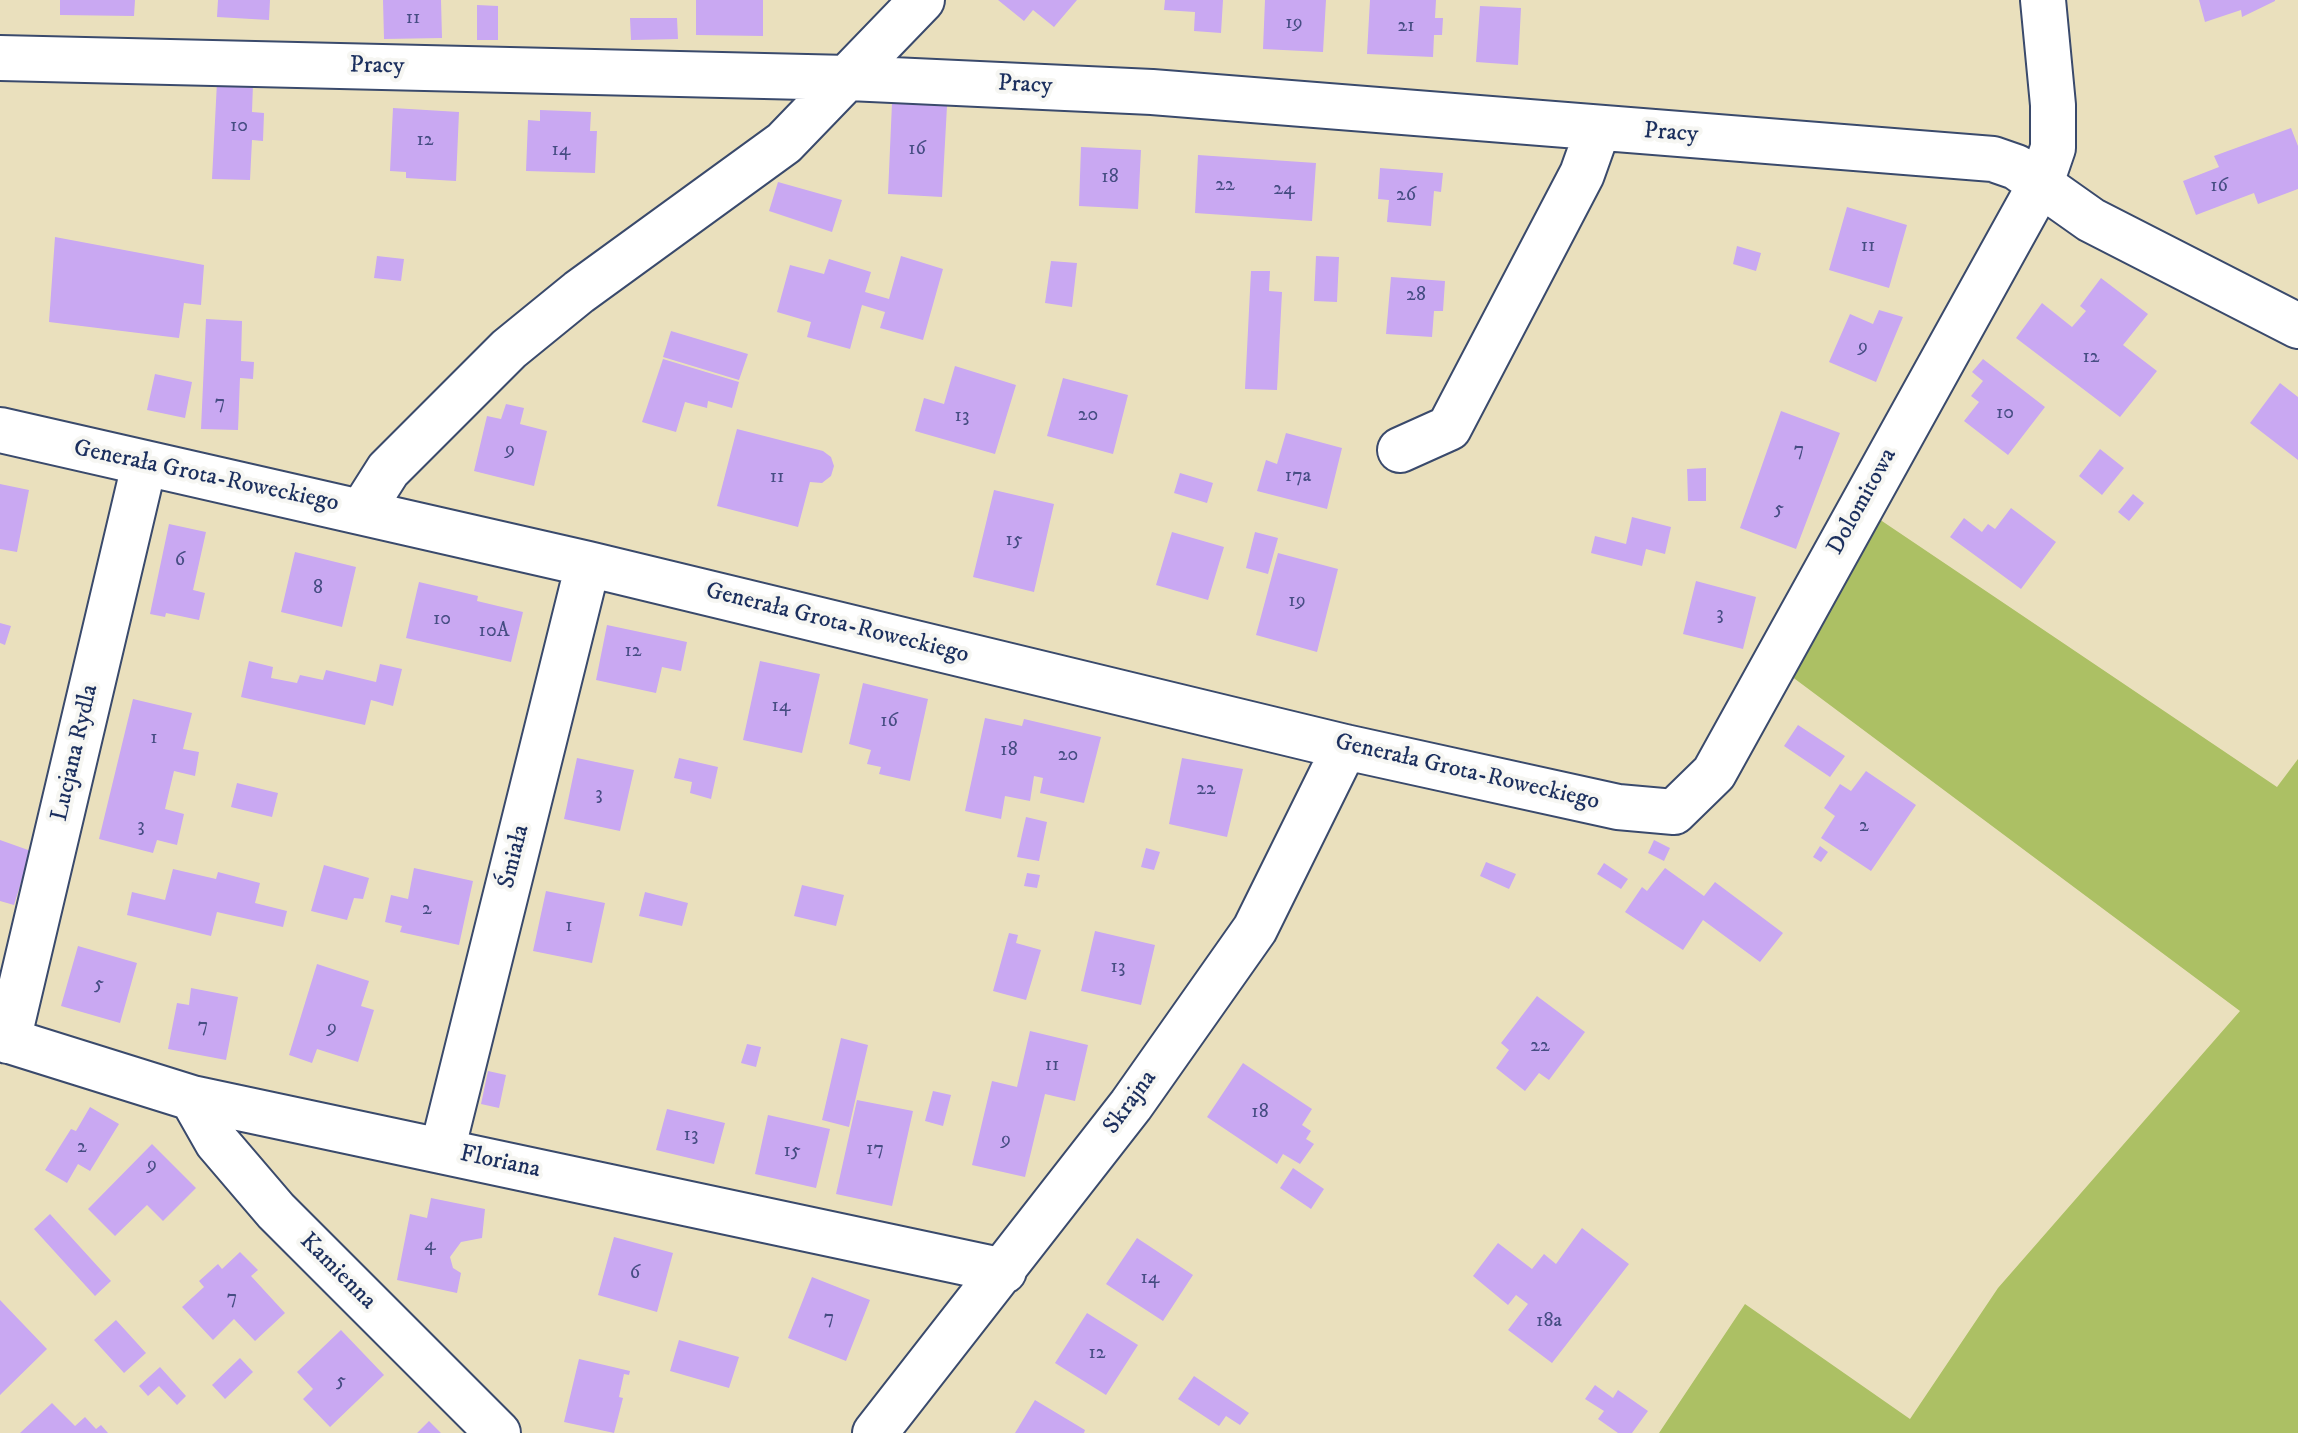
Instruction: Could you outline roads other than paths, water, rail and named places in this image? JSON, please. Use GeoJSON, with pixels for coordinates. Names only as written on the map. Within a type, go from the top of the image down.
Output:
{"type":"FeatureCollection","features":[{"type":"Feature","properties":{"kind":"street"},"geometry":{"type":"LineString","coordinates":[[362,511],[388,470],[509,349],[579,292],[784,143],[922,0]]}},
{"type":"Feature","properties":{"kind":"street","name":"Dolomitowa"},"geometry":{"type":"LineString","coordinates":[[1674,812],[1714,773],[2041,183],[2053,148],[2053,105],[2043,0]]}},
{"type":"Feature","properties":{"kind":"street","name":"Pracy"},"geometry":{"type":"LineString","coordinates":[[0,58],[849,78],[1152,92],[1993,159],[2016,167],[2041,183]]}},
{"type":"Feature","properties":{"kind":"street"},"geometry":{"type":"LineString","coordinates":[[1400,450],[1449,428],[1582,174],[1598,129]]}},
{"type":"Feature","properties":{"kind":"street"},"geometry":{"type":"LineString","coordinates":[[2041,183],[2091,220],[2298,326]]}},
{"type":"Feature","properties":{"kind":"street","name":"Generała Grota-Roweckiego"},"geometry":{"type":"LineString","coordinates":[[0,430],[588,564],[1345,747],[1618,807],[1674,812]]}},
{"type":"Feature","properties":{"kind":"street","name":"Lucjana Rydla"},"geometry":{"type":"LineString","coordinates":[[4,1040],[144,465]]}},
{"type":"Feature","properties":{"kind":"street","name":"Śmiała"},"geometry":{"type":"LineString","coordinates":[[442,1151],[588,564]]}},
{"type":"Feature","properties":{"kind":"street","name":"Skrajna"},"geometry":{"type":"LineString","coordinates":[[875,1433],[1131,1105],[1255,929],[1345,747]]}},
{"type":"Feature","properties":{"kind":"street","name":"Floriana"},"geometry":{"type":"LineString","coordinates":[[4,1040],[192,1098],[1004,1271]]}},
{"type":"Feature","properties":{"kind":"street","name":"Kamienna"},"geometry":{"type":"LineString","coordinates":[[192,1098],[217,1142],[276,1211],[498,1433]]}}]}
